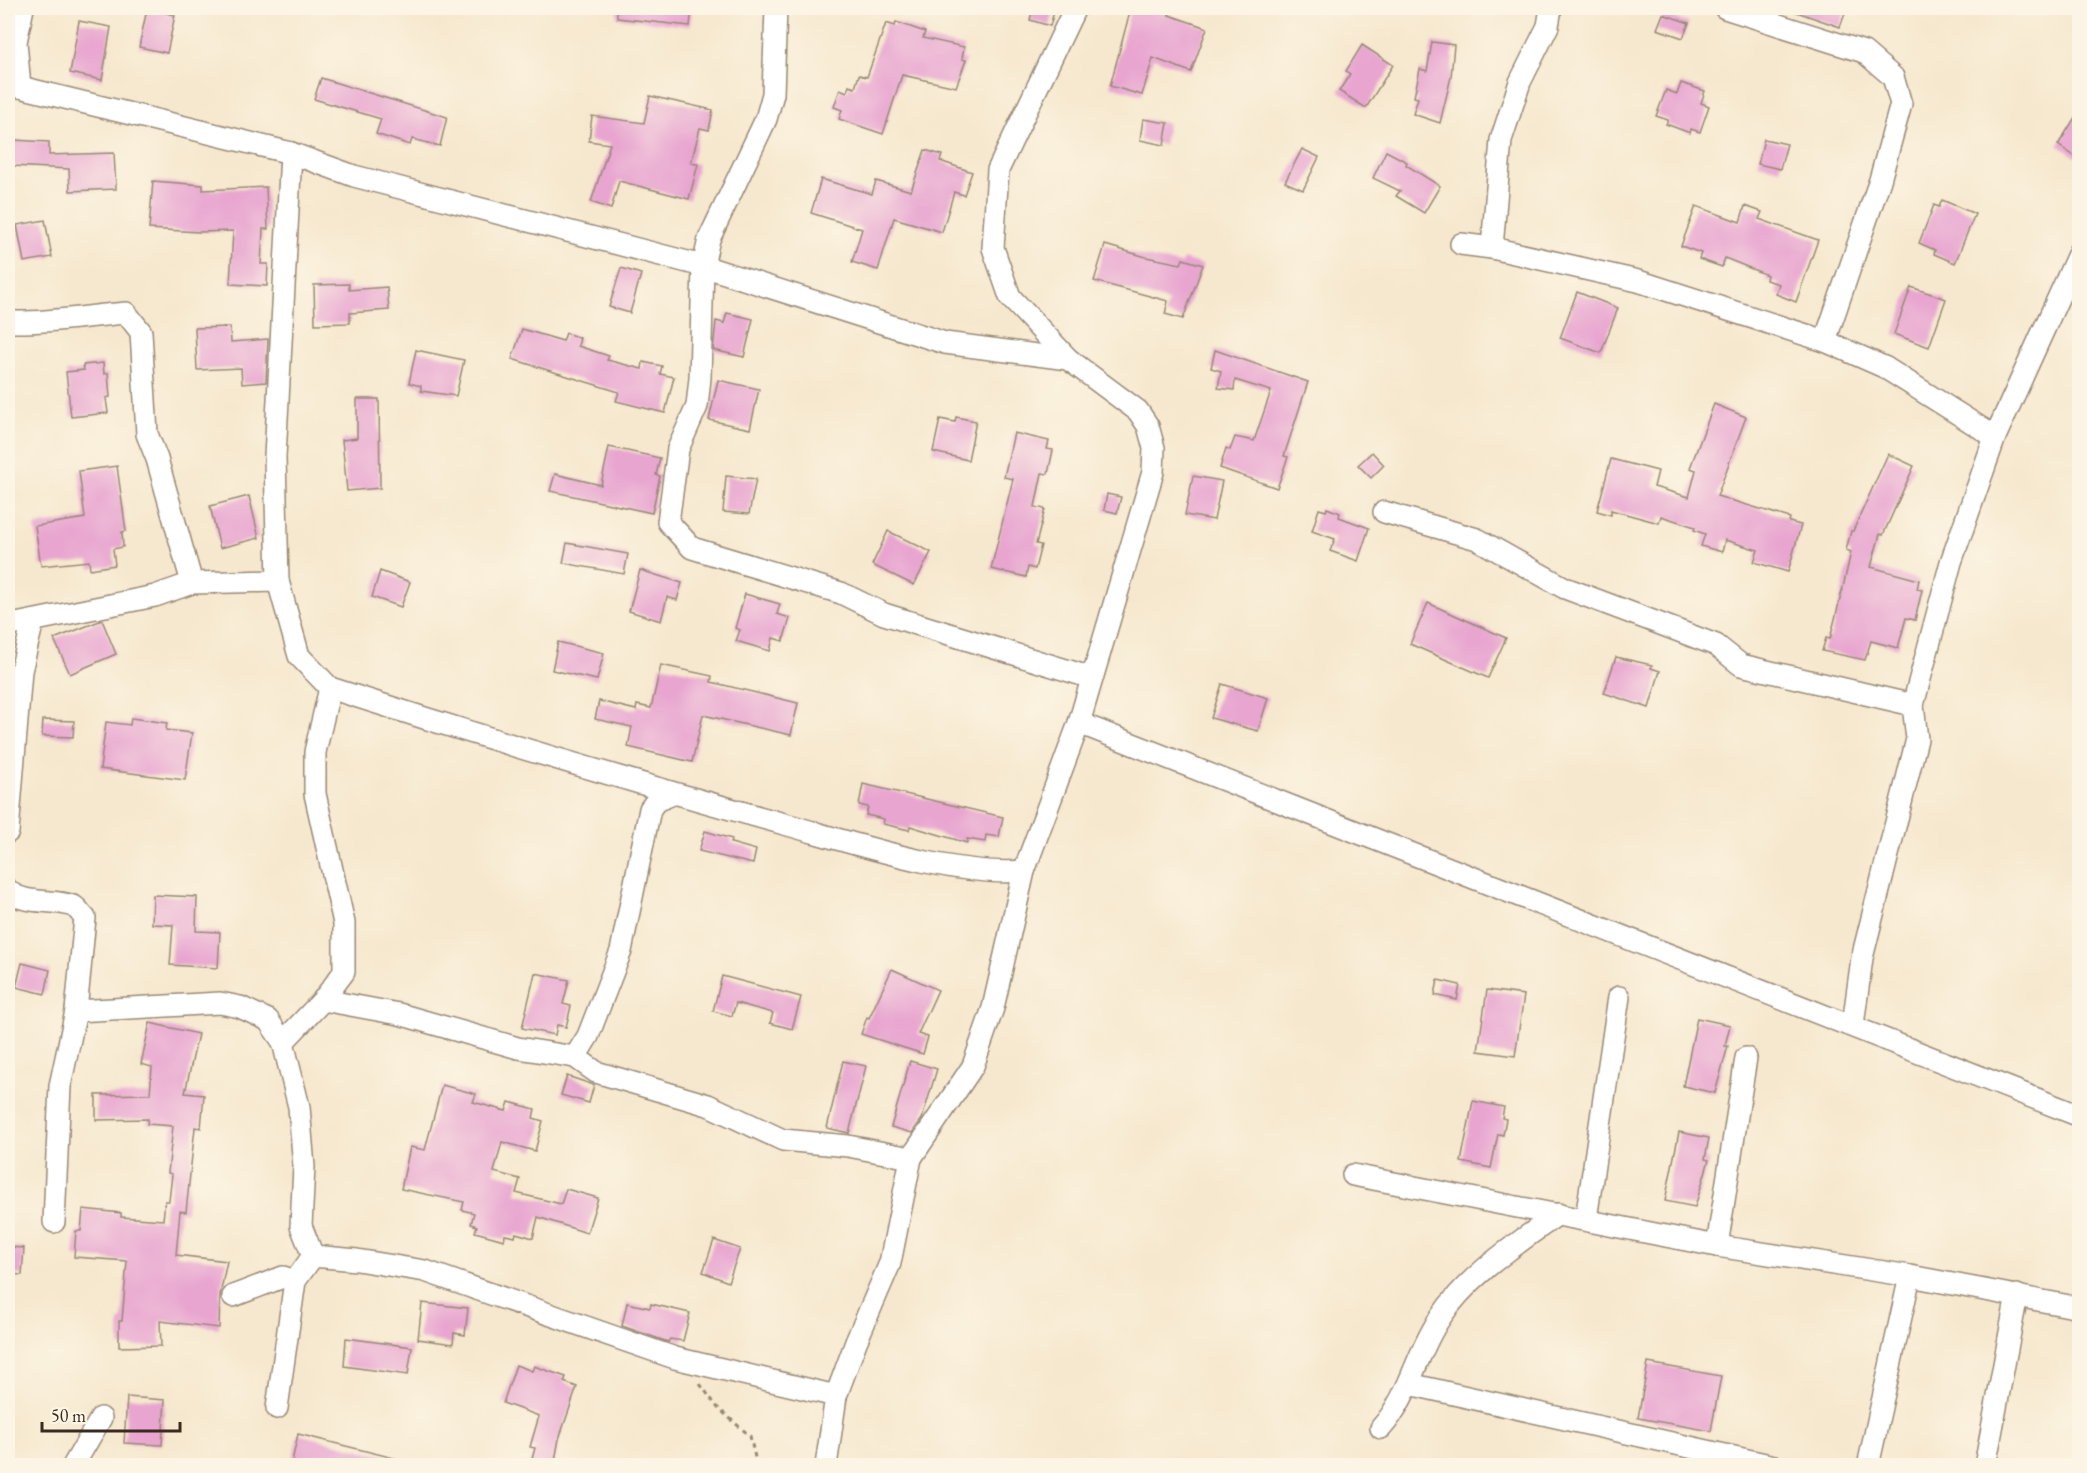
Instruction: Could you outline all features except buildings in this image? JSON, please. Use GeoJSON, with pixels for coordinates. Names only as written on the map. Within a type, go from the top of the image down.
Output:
{"type":"FeatureCollection","features":[{"type":"Feature","properties":{"kind":"street"},"geometry":{"type":"LineString","coordinates":[[23,8],[16,42],[14,86],[291,153],[354,176],[703,266],[945,343],[1068,359]]}},
{"type":"Feature","properties":{"kind":"street"},"geometry":{"type":"LineString","coordinates":[[776,8],[771,102],[758,137],[709,239],[703,266],[700,378],[697,405],[678,449],[668,522],[692,548],[841,593],[884,614],[1092,678]]}},
{"type":"Feature","properties":{"kind":"street"},"geometry":{"type":"LineString","coordinates":[[826,1466],[836,1396],[855,1342],[890,1263],[911,1158],[973,1066],[993,1008],[1024,871],[1079,723],[1153,472],[1154,448],[1148,426],[1138,411],[1068,359],[1010,297],[993,248],[998,170],[1075,8]]}},
{"type":"Feature","properties":{"kind":"street"},"geometry":{"type":"LineString","coordinates":[[1492,248],[1501,140],[1520,82],[1548,26],[1551,8]]}},
{"type":"Feature","properties":{"kind":"street"},"geometry":{"type":"LineString","coordinates":[[1725,8],[1864,52],[1893,77],[1901,104],[1880,180],[1825,341]]}},
{"type":"Feature","properties":{"kind":"street"},"geometry":{"type":"LineString","coordinates":[[291,153],[275,457],[278,581],[299,656],[330,688],[674,794],[898,854],[995,873],[1024,871]]}},
{"type":"Feature","properties":{"kind":"street"},"geometry":{"type":"LineString","coordinates":[[1461,244],[1492,248],[1638,281],[1825,341],[1884,367],[1995,437]]}},
{"type":"Feature","properties":{"kind":"street"},"geometry":{"type":"LineString","coordinates":[[1853,1025],[1862,958],[1917,739],[1913,705],[1951,562],[1995,437],[2079,250]]}},
{"type":"Feature","properties":{"kind":"street"},"geometry":{"type":"LineString","coordinates":[[8,319],[12,322],[44,323],[71,316],[126,313],[136,322],[141,332],[147,434],[157,459],[192,584]]}},
{"type":"Feature","properties":{"kind":"street"},"geometry":{"type":"LineString","coordinates":[[1384,512],[1476,539],[1565,588],[1716,645],[1741,665],[1913,705]]}},
{"type":"Feature","properties":{"kind":"street"},"geometry":{"type":"LineString","coordinates":[[8,623],[11,625],[33,621],[155,596],[192,584],[278,581]]}},
{"type":"Feature","properties":{"kind":"street"},"geometry":{"type":"LineString","coordinates":[[8,832],[21,671],[33,621]]}},
{"type":"Feature","properties":{"kind":"street"},"geometry":{"type":"LineString","coordinates":[[283,1042],[323,1000],[344,972],[344,923],[315,794],[315,752],[330,688]]}},
{"type":"Feature","properties":{"kind":"street"},"geometry":{"type":"LineString","coordinates":[[1079,723],[1477,881],[1853,1025],[2079,1116]]}},
{"type":"Feature","properties":{"kind":"street"},"geometry":{"type":"LineString","coordinates":[[575,1057],[588,1036],[621,951],[650,809],[656,801],[674,794]]}},
{"type":"Feature","properties":{"kind":"street"},"geometry":{"type":"LineString","coordinates":[[9,894],[75,907],[85,918],[76,1011],[60,1086],[54,1222]]}},
{"type":"Feature","properties":{"kind":"street"},"geometry":{"type":"LineString","coordinates":[[1586,1219],[1619,997]]}},
{"type":"Feature","properties":{"kind":"street"},"geometry":{"type":"LineString","coordinates":[[323,1000],[399,1014],[518,1048],[575,1057],[596,1072],[708,1105],[783,1140],[848,1146],[911,1158]]}},
{"type":"Feature","properties":{"kind":"street"},"geometry":{"type":"LineString","coordinates":[[76,1011],[220,1003],[240,1007],[268,1020],[283,1042],[299,1107],[304,1167],[301,1226],[313,1256]]}},
{"type":"Feature","properties":{"kind":"street"},"geometry":{"type":"LineString","coordinates":[[1717,1246],[1746,1058]]}},
{"type":"Feature","properties":{"kind":"street"},"geometry":{"type":"LineString","coordinates":[[1353,1175],[1717,1246],[1910,1276],[2079,1308]]}},
{"type":"Feature","properties":{"kind":"street"},"geometry":{"type":"LineString","coordinates":[[1381,1428],[1393,1415],[1439,1318],[1458,1296],[1521,1241],[1558,1214]]}},
{"type":"Feature","properties":{"kind":"street"},"geometry":{"type":"LineString","coordinates":[[313,1256],[357,1260],[424,1271],[675,1358],[836,1396]]}},
{"type":"Feature","properties":{"kind":"street"},"geometry":{"type":"LineString","coordinates":[[277,1408],[296,1281],[313,1256]]}},
{"type":"Feature","properties":{"kind":"street"},"geometry":{"type":"LineString","coordinates":[[1868,1466],[1910,1276]]}},
{"type":"Feature","properties":{"kind":"street"},"geometry":{"type":"LineString","coordinates":[[233,1296],[283,1277],[296,1281]]}},
{"type":"Feature","properties":{"kind":"street"},"geometry":{"type":"LineString","coordinates":[[1985,1466],[2017,1295]]}},
{"type":"Feature","properties":{"kind":"street"},"geometry":{"type":"LineString","coordinates":[[1409,1384],[1774,1466]]}},
{"type":"Feature","properties":{"kind":"street"},"geometry":{"type":"LineString","coordinates":[[73,1466],[101,1418]]}},
{"type":"Feature","properties":{"kind":"path"},"geometry":{"type":"LineString","coordinates":[[698,1381],[718,1408],[750,1436],[758,1466]]}}]}
